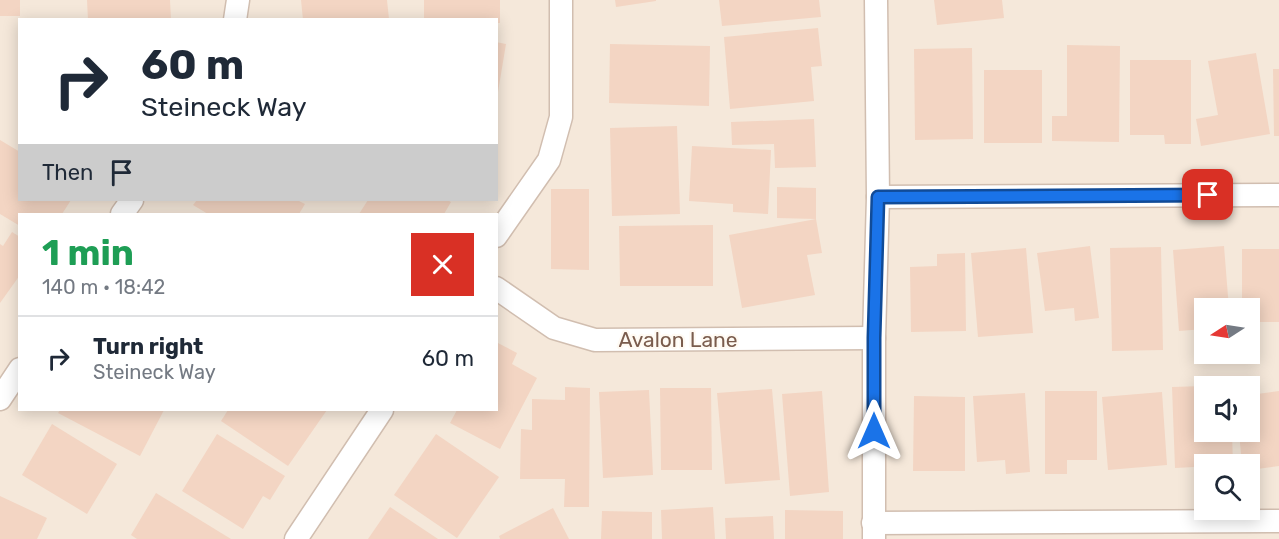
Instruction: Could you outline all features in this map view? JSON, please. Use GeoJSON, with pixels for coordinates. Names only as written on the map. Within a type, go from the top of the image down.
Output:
{"type":"FeatureCollection","features":[{"type":"Feature","properties":{"kind":"street"},"geometry":{"type":"LineString","coordinates":[[235,18],[238,0]]}},
{"type":"Feature","properties":{"kind":"street"},"geometry":{"type":"LineString","coordinates":[[498,233],[549,160],[561,117],[561,0]]}},
{"type":"Feature","properties":{"kind":"street"},"geometry":{"type":"LineString","coordinates":[[876,0],[878,197],[874,338],[874,531],[1279,521]]}},
{"type":"Feature","properties":{"kind":"street"},"geometry":{"type":"LineString","coordinates":[[878,197],[1279,195]]}},
{"type":"Feature","properties":{"kind":"street","name":"Avalon Lane"},"geometry":{"type":"LineString","coordinates":[[498,289],[554,328],[595,340],[874,338]]}},
{"type":"Feature","properties":{"kind":"street"},"geometry":{"type":"LineString","coordinates":[[0,399],[18,372]]}},
{"type":"Feature","properties":{"kind":"street"},"geometry":{"type":"LineString","coordinates":[[296,539],[381,411]]}},
{"type":"Feature","properties":{"kind":"shaded area"},"geometry":{"type":"Polygon","coordinates":[[[0,0],[1279,0],[1279,539],[0,539],[0,0]]]}},
{"type":"Feature","properties":{"kind":"building"},"geometry":{"type":"Polygon","coordinates":[[[0,0],[20,0],[20,16],[0,16],[0,0]]]}},
{"type":"Feature","properties":{"kind":"building"},"geometry":{"type":"Polygon","coordinates":[[[87,0],[170,0],[171,18],[88,18],[87,0]]]}},
{"type":"Feature","properties":{"kind":"building"},"geometry":{"type":"Polygon","coordinates":[[[301,0],[387,0],[389,18],[303,18],[301,0]]]}},
{"type":"Feature","properties":{"kind":"building"},"geometry":{"type":"Polygon","coordinates":[[[424,0],[500,0],[500,23],[498,23],[498,18],[424,18],[424,0]]]}},
{"type":"Feature","properties":{"kind":"building"},"geometry":{"type":"Polygon","coordinates":[[[615,0],[656,0],[656,1],[616,7],[615,0]]]}},
{"type":"Feature","properties":{"kind":"building"},"geometry":{"type":"Polygon","coordinates":[[[719,0],[819,0],[821,17],[722,26],[719,0]]]}},
{"type":"Feature","properties":{"kind":"building"},"geometry":{"type":"Polygon","coordinates":[[[934,0],[1002,0],[1004,18],[937,25],[934,0]]]}},
{"type":"Feature","properties":{"kind":"building"},"geometry":{"type":"Polygon","coordinates":[[[818,28],[822,66],[811,67],[814,101],[730,109],[724,37],[818,28]]]}},
{"type":"Feature","properties":{"kind":"building"},"geometry":{"type":"Polygon","coordinates":[[[498,42],[506,44],[498,92],[498,42]]]}},
{"type":"Feature","properties":{"kind":"building"},"geometry":{"type":"Polygon","coordinates":[[[610,44],[710,46],[709,106],[609,103],[610,44]]]}},
{"type":"Feature","properties":{"kind":"building"},"geometry":{"type":"Polygon","coordinates":[[[1067,45],[1120,46],[1119,142],[1052,141],[1052,116],[1067,116],[1067,45]]]}},
{"type":"Feature","properties":{"kind":"building"},"geometry":{"type":"Polygon","coordinates":[[[972,48],[973,139],[915,140],[914,49],[972,48]]]}},
{"type":"Feature","properties":{"kind":"building"},"geometry":{"type":"Polygon","coordinates":[[[1256,53],[1270,134],[1201,146],[1196,119],[1218,115],[1208,61],[1256,53]]]}},
{"type":"Feature","properties":{"kind":"building"},"geometry":{"type":"Polygon","coordinates":[[[1130,60],[1191,60],[1191,144],[1165,144],[1164,135],[1130,135],[1130,60]]]}},
{"type":"Feature","properties":{"kind":"building"},"geometry":{"type":"Polygon","coordinates":[[[1273,69],[1279,69],[1279,136],[1274,136],[1273,69]]]}},
{"type":"Feature","properties":{"kind":"building"},"geometry":{"type":"Polygon","coordinates":[[[984,70],[1042,70],[1042,143],[984,143],[984,70]]]}},
{"type":"Feature","properties":{"kind":"building"},"geometry":{"type":"Polygon","coordinates":[[[814,119],[816,167],[775,168],[774,144],[732,145],[731,122],[814,119]]]}},
{"type":"Feature","properties":{"kind":"building"},"geometry":{"type":"Polygon","coordinates":[[[677,126],[680,214],[612,216],[610,128],[677,126]]]}},
{"type":"Feature","properties":{"kind":"building"},"geometry":{"type":"Polygon","coordinates":[[[0,140],[18,151],[18,201],[70,201],[63,213],[18,213],[18,225],[0,214],[0,140]]]}},
{"type":"Feature","properties":{"kind":"building"},"geometry":{"type":"Polygon","coordinates":[[[692,146],[771,150],[768,214],[733,212],[733,204],[689,201],[692,146]]]}},
{"type":"Feature","properties":{"kind":"building"},"geometry":{"type":"Polygon","coordinates":[[[777,187],[816,188],[816,219],[777,218],[777,187]]]}},
{"type":"Feature","properties":{"kind":"building"},"geometry":{"type":"Polygon","coordinates":[[[551,189],[589,189],[589,270],[551,269],[551,189]]]}},
{"type":"Feature","properties":{"kind":"building"},"geometry":{"type":"Polygon","coordinates":[[[196,201],[299,201],[305,204],[300,213],[206,213],[193,205],[196,201]]]}},
{"type":"Feature","properties":{"kind":"building"},"geometry":{"type":"Polygon","coordinates":[[[367,201],[451,202],[445,213],[360,213],[367,201]]]}},
{"type":"Feature","properties":{"kind":"building"},"geometry":{"type":"Polygon","coordinates":[[[816,219],[822,253],[807,255],[815,295],[742,308],[729,235],[816,219]]]}},
{"type":"Feature","properties":{"kind":"building"},"geometry":{"type":"Polygon","coordinates":[[[713,225],[713,286],[620,286],[619,226],[713,225]]]}},
{"type":"Feature","properties":{"kind":"building"},"geometry":{"type":"Polygon","coordinates":[[[12,232],[18,236],[18,278],[0,303],[0,244],[3,246],[12,232]]]}},
{"type":"Feature","properties":{"kind":"building"},"geometry":{"type":"Polygon","coordinates":[[[1090,246],[1099,318],[1075,321],[1074,308],[1045,311],[1037,253],[1090,246]]]}},
{"type":"Feature","properties":{"kind":"building"},"geometry":{"type":"Polygon","coordinates":[[[1224,246],[1228,298],[1194,298],[1194,330],[1179,331],[1173,250],[1224,246]]]}},
{"type":"Feature","properties":{"kind":"building"},"geometry":{"type":"Polygon","coordinates":[[[1161,247],[1163,350],[1112,351],[1110,248],[1161,247]]]}},
{"type":"Feature","properties":{"kind":"building"},"geometry":{"type":"Polygon","coordinates":[[[1026,248],[1033,333],[978,337],[971,253],[1026,248]]]}},
{"type":"Feature","properties":{"kind":"building"},"geometry":{"type":"Polygon","coordinates":[[[1242,249],[1279,249],[1279,322],[1260,322],[1260,298],[1242,298],[1242,249]]]}},
{"type":"Feature","properties":{"kind":"building"},"geometry":{"type":"Polygon","coordinates":[[[965,253],[966,331],[911,332],[910,267],[937,266],[937,254],[965,253]]]}},
{"type":"Feature","properties":{"kind":"building"},"geometry":{"type":"Polygon","coordinates":[[[498,343],[517,353],[512,364],[537,378],[500,449],[450,423],[456,411],[498,411],[498,343]]]}},
{"type":"Feature","properties":{"kind":"building"},"geometry":{"type":"Polygon","coordinates":[[[1194,386],[1194,442],[1232,442],[1233,454],[1194,454],[1194,467],[1175,468],[1172,387],[1194,386]]]}},
{"type":"Feature","properties":{"kind":"building"},"geometry":{"type":"Polygon","coordinates":[[[565,387],[590,388],[589,507],[564,507],[565,479],[520,479],[521,429],[532,430],[532,399],[565,400],[565,387]]]}},
{"type":"Feature","properties":{"kind":"building"},"geometry":{"type":"Polygon","coordinates":[[[660,388],[711,388],[712,470],[661,470],[660,388]]]}},
{"type":"Feature","properties":{"kind":"building"},"geometry":{"type":"Polygon","coordinates":[[[772,389],[780,480],[725,484],[717,393],[772,389]]]}},
{"type":"Feature","properties":{"kind":"building"},"geometry":{"type":"Polygon","coordinates":[[[649,390],[653,475],[603,478],[599,392],[649,390]]]}},
{"type":"Feature","properties":{"kind":"building"},"geometry":{"type":"Polygon","coordinates":[[[822,391],[829,492],[790,496],[782,394],[822,391]]]}},
{"type":"Feature","properties":{"kind":"building"},"geometry":{"type":"Polygon","coordinates":[[[1045,391],[1097,391],[1097,460],[1067,460],[1067,474],[1045,474],[1045,391]]]}},
{"type":"Feature","properties":{"kind":"building"},"geometry":{"type":"Polygon","coordinates":[[[1279,391],[1279,466],[1260,469],[1260,454],[1241,454],[1240,442],[1260,442],[1260,394],[1279,391]]]}},
{"type":"Feature","properties":{"kind":"building"},"geometry":{"type":"Polygon","coordinates":[[[1162,392],[1167,465],[1108,470],[1102,397],[1162,392]]]}},
{"type":"Feature","properties":{"kind":"building"},"geometry":{"type":"Polygon","coordinates":[[[1025,393],[1030,472],[1006,474],[1005,460],[977,462],[973,396],[1025,393]]]}},
{"type":"Feature","properties":{"kind":"building"},"geometry":{"type":"Polygon","coordinates":[[[914,396],[965,397],[965,471],[913,471],[914,396]]]}},
{"type":"Feature","properties":{"kind":"building"},"geometry":{"type":"Polygon","coordinates":[[[59,411],[163,411],[140,456],[58,413],[59,411]]]}},
{"type":"Feature","properties":{"kind":"building"},"geometry":{"type":"Polygon","coordinates":[[[227,411],[326,411],[288,466],[221,421],[227,411]]]}},
{"type":"Feature","properties":{"kind":"building"},"geometry":{"type":"Polygon","coordinates":[[[52,424],[117,464],[87,514],[22,475],[52,424]]]}},
{"type":"Feature","properties":{"kind":"building"},"geometry":{"type":"Polygon","coordinates":[[[217,434],[285,476],[270,500],[263,496],[243,529],[182,491],[217,434]]]}},
{"type":"Feature","properties":{"kind":"building"},"geometry":{"type":"Polygon","coordinates":[[[436,434],[499,477],[457,538],[394,495],[436,434]]]}},
{"type":"Feature","properties":{"kind":"building"},"geometry":{"type":"Polygon","coordinates":[[[156,493],[231,539],[137,539],[131,535],[156,493]]]}},
{"type":"Feature","properties":{"kind":"building"},"geometry":{"type":"Polygon","coordinates":[[[0,496],[47,518],[37,539],[0,539],[0,496]]]}},
{"type":"Feature","properties":{"kind":"building"},"geometry":{"type":"Polygon","coordinates":[[[390,507],[438,539],[368,539],[390,507]]]}},
{"type":"Feature","properties":{"kind":"building"},"geometry":{"type":"Polygon","coordinates":[[[713,507],[715,539],[662,539],[661,510],[713,507]]]}},
{"type":"Feature","properties":{"kind":"building"},"geometry":{"type":"Polygon","coordinates":[[[553,508],[569,539],[500,539],[499,536],[553,508]]]}},
{"type":"Feature","properties":{"kind":"building"},"geometry":{"type":"Polygon","coordinates":[[[785,510],[843,511],[843,539],[785,539],[785,510]]]}},
{"type":"Feature","properties":{"kind":"building"},"geometry":{"type":"Polygon","coordinates":[[[602,511],[652,512],[652,539],[601,539],[602,511]]]}},
{"type":"Feature","properties":{"kind":"building"},"geometry":{"type":"Polygon","coordinates":[[[773,516],[774,539],[726,539],[725,518],[773,516]]]}},
{"type":"Feature","properties":{"kind":"route"},"geometry":{"type":"LineString","coordinates":[[874,431],[878,197],[1208,195]]}}]}
